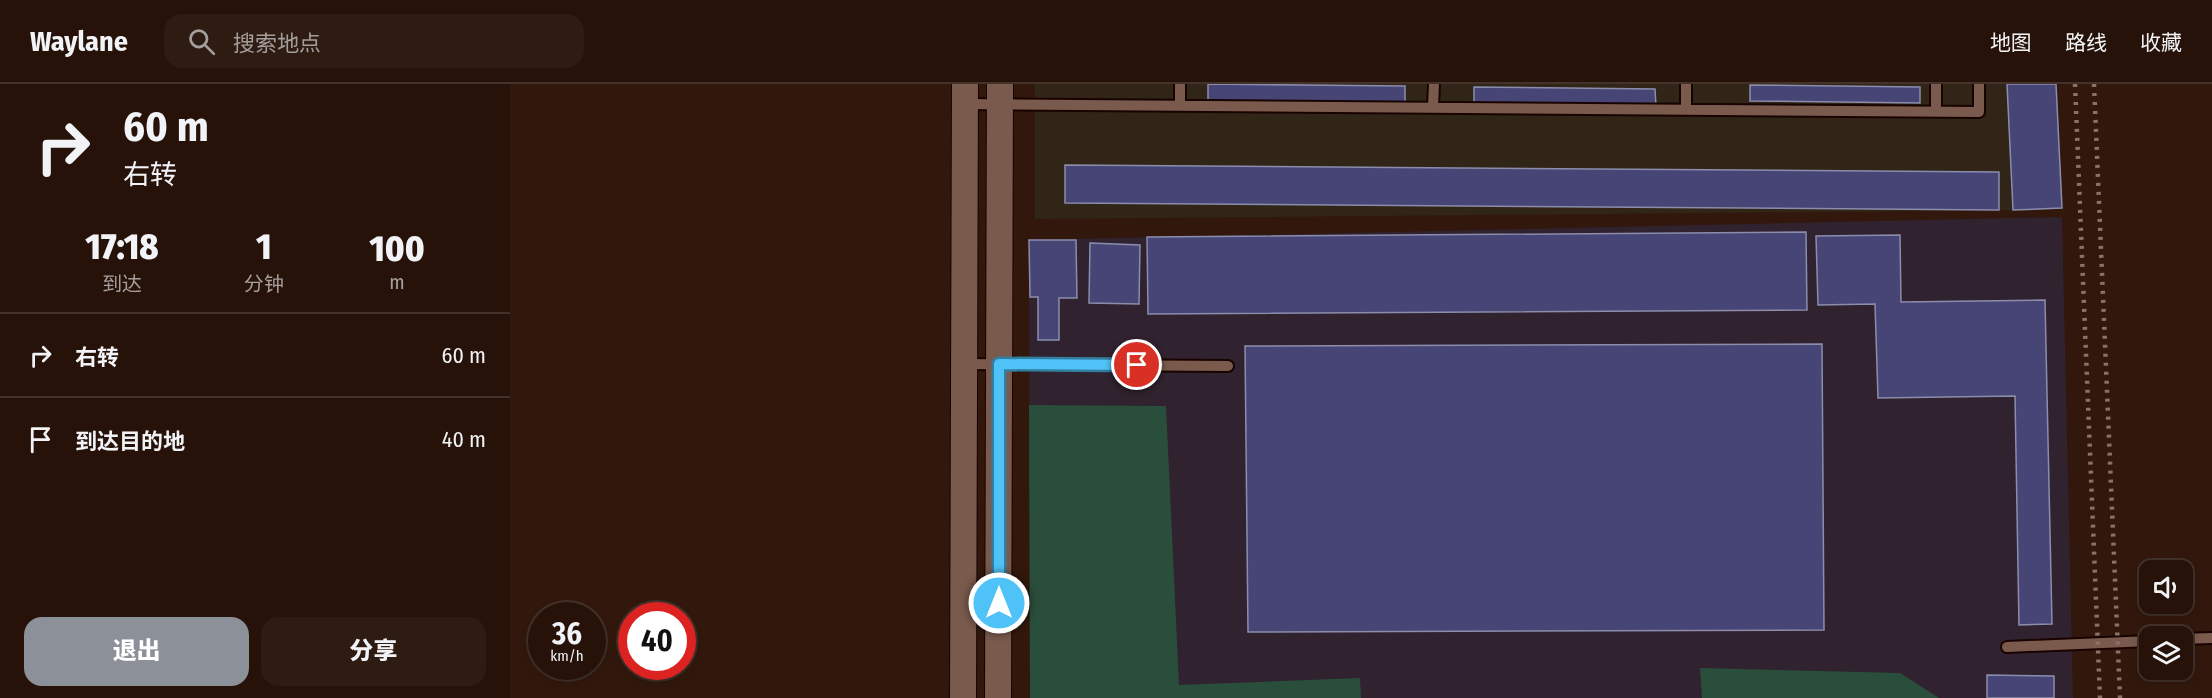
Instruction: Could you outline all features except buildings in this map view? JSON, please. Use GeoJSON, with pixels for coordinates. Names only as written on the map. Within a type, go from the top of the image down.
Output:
{"type":"FeatureCollection","features":[{"type":"Feature","properties":{"kind":"street"},"geometry":{"type":"LineString","coordinates":[[963,698],[965,94]]}},
{"type":"Feature","properties":{"kind":"street"},"geometry":{"type":"LineString","coordinates":[[998,698],[1000,94]]}},
{"type":"Feature","properties":{"kind":"lane"},"geometry":{"type":"LineString","coordinates":[[1180,84],[1180,105]]}},
{"type":"Feature","properties":{"kind":"lane"},"geometry":{"type":"LineString","coordinates":[[1433,107],[1434,84]]}},
{"type":"Feature","properties":{"kind":"lane"},"geometry":{"type":"LineString","coordinates":[[1686,84],[1686,109]]}},
{"type":"Feature","properties":{"kind":"lane"},"geometry":{"type":"LineString","coordinates":[[1936,84],[1936,111]]}},
{"type":"Feature","properties":{"kind":"lane"},"geometry":{"type":"LineString","coordinates":[[965,94],[1180,105],[1979,112],[1979,84]]}},
{"type":"Feature","properties":{"kind":"lane"},"geometry":{"type":"LineString","coordinates":[[964,364],[1228,366]]}},
{"type":"Feature","properties":{"kind":"lane"},"geometry":{"type":"LineString","coordinates":[[2193,639],[2212,638]]}},
{"type":"Feature","properties":{"kind":"lane"},"geometry":{"type":"LineString","coordinates":[[2007,647],[2139,641]]}},
{"type":"Feature","properties":{"kind":"shaded area"},"geometry":{"type":"Polygon","coordinates":[[[1035,84],[2042,84],[2045,210],[1035,219],[1035,84]]]}},
{"type":"Feature","properties":{"kind":"shaded area"},"geometry":{"type":"Polygon","coordinates":[[[2062,217],[2073,698],[1030,698],[1029,240],[2062,217]]]}},
{"type":"Feature","properties":{"kind":"green space"},"geometry":{"type":"Polygon","coordinates":[[[1029,405],[1166,406],[1179,685],[1360,678],[1361,698],[1030,698],[1029,405]]]}},
{"type":"Feature","properties":{"kind":"green space"},"geometry":{"type":"Polygon","coordinates":[[[1700,668],[1900,673],[1939,698],[1702,698],[1700,668]]]}},
{"type":"Feature","properties":{"kind":"railway"},"geometry":{"type":"LineString","coordinates":[[2075,84],[2100,698]]}},
{"type":"Feature","properties":{"kind":"railway"},"geometry":{"type":"LineString","coordinates":[[2094,84],[2120,698]]}},
{"type":"Feature","properties":{"kind":"route"},"geometry":{"type":"LineString","coordinates":[[999,603],[999,364],[1137,365]]}}]}
